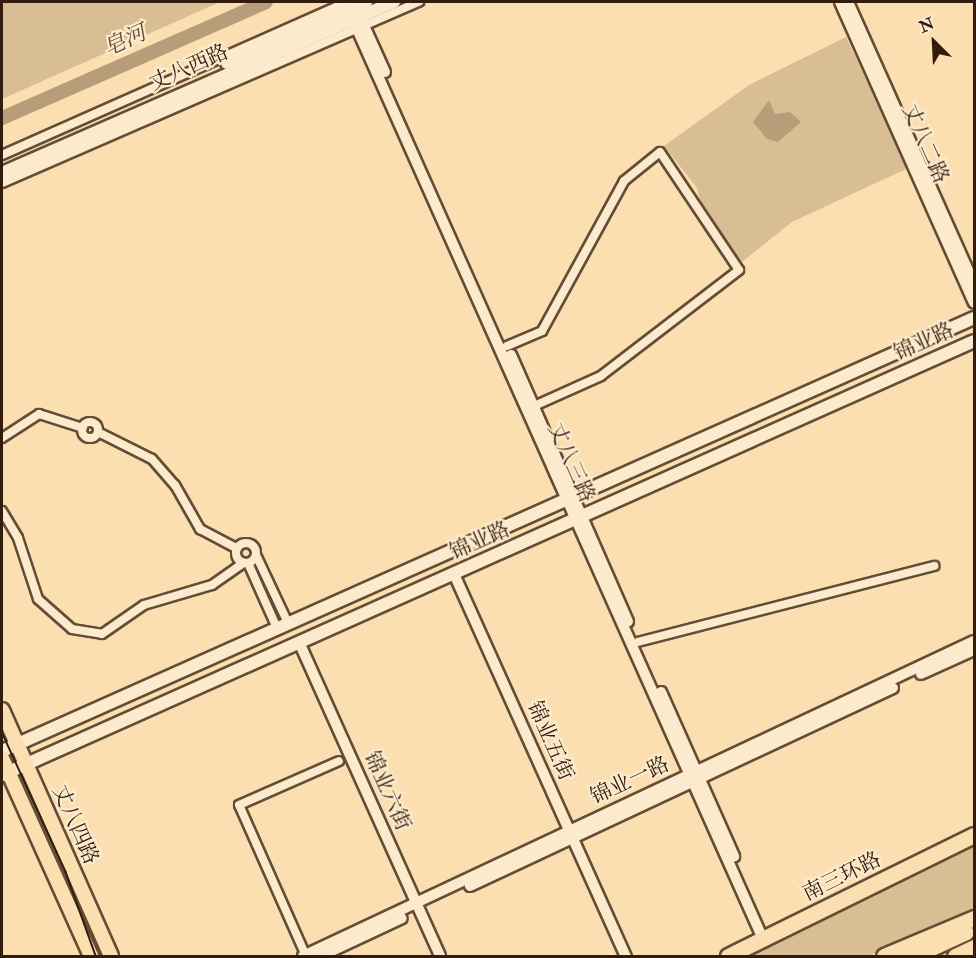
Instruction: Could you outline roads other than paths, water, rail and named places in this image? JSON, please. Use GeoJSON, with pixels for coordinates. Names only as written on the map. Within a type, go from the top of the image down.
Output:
{"type":"FeatureCollection","features":[{"type":"Feature","properties":{"kind":"highway","name":"南三环路"},"geometry":{"type":"LineString","coordinates":[[728,957],[975,835]]}},
{"type":"Feature","properties":{"kind":"highway"},"geometry":{"type":"LineString","coordinates":[[884,957],[975,918]]}},
{"type":"Feature","properties":{"kind":"highway"},"geometry":{"type":"LineString","coordinates":[[915,957],[975,928]]}},
{"type":"Feature","properties":{"kind":"highway"},"geometry":{"type":"LineString","coordinates":[[955,957],[975,947]]}},
{"type":"Feature","properties":{"kind":"highway"},"geometry":{"type":"LineString","coordinates":[[968,957],[975,953]]}},
{"type":"Feature","properties":{"kind":"main road","name":"丈八西路"},"geometry":{"type":"LineString","coordinates":[[2,164],[355,12],[394,2]]}},
{"type":"Feature","properties":{"kind":"main road","name":"丈八西路"},"geometry":{"type":"LineString","coordinates":[[2,173],[355,12]]}},
{"type":"Feature","properties":{"kind":"main road","name":"锦业路"},"geometry":{"type":"LineString","coordinates":[[2,751],[975,318]]}},
{"type":"Feature","properties":{"kind":"main road","name":"锦业路"},"geometry":{"type":"LineString","coordinates":[[5,774],[975,341]]}},
{"type":"Feature","properties":{"kind":"main road","name":"丈八四路"},"geometry":{"type":"LineString","coordinates":[[2,710],[111,957]]}},
{"type":"Feature","properties":{"kind":"main road","name":"丈八四路"},"geometry":{"type":"LineString","coordinates":[[2,758],[5,774],[91,957]]}},
{"type":"Feature","properties":{"kind":"street"},"geometry":{"type":"LineString","coordinates":[[2,155],[355,12],[419,2]]}},
{"type":"Feature","properties":{"kind":"street","name":"丈八二路"},"geometry":{"type":"LineString","coordinates":[[840,2],[975,303]]}},
{"type":"Feature","properties":{"kind":"street","name":"丈八二路"},"geometry":{"type":"LineString","coordinates":[[848,2],[975,284]]}},
{"type":"Feature","properties":{"kind":"street"},"geometry":{"type":"LineString","coordinates":[[2,183],[355,12]]}},
{"type":"Feature","properties":{"kind":"street","name":"丈八三路"},"geometry":{"type":"LineString","coordinates":[[355,12],[534,406],[570,499]]}},
{"type":"Feature","properties":{"kind":"street","name":"丈八三路"},"geometry":{"type":"LineString","coordinates":[[355,12],[570,499],[638,642],[695,777]]}},
{"type":"Feature","properties":{"kind":"street"},"geometry":{"type":"LineString","coordinates":[[507,346],[542,331],[624,181],[660,152],[739,270],[601,376],[534,406]]}},
{"type":"Feature","properties":{"kind":"street"},"geometry":{"type":"LineString","coordinates":[[2,438],[39,414],[83,428],[88,438],[98,432],[152,459],[171,478],[200,529],[236,548],[282,625]]}},
{"type":"Feature","properties":{"kind":"street"},"geometry":{"type":"LineString","coordinates":[[2,511],[18,538],[38,599],[72,629],[102,633],[144,605],[212,585],[256,555]]}},
{"type":"Feature","properties":{"kind":"street","name":"丈八三路"},"geometry":{"type":"LineString","coordinates":[[579,518],[766,937]]}},
{"type":"Feature","properties":{"kind":"street"},"geometry":{"type":"LineString","coordinates":[[236,548],[248,543],[256,555],[282,625]]}},
{"type":"Feature","properties":{"kind":"street"},"geometry":{"type":"LineString","coordinates":[[638,642],[934,566]]}},
{"type":"Feature","properties":{"kind":"street","name":"锦业五街"},"geometry":{"type":"LineString","coordinates":[[454,574],[626,957]]}},
{"type":"Feature","properties":{"kind":"street","name":"锦业一路"},"geometry":{"type":"LineString","coordinates":[[695,777],[975,641]]}},
{"type":"Feature","properties":{"kind":"street","name":"锦业六街"},"geometry":{"type":"LineString","coordinates":[[299,642],[440,957]]}},
{"type":"Feature","properties":{"kind":"street","name":"锦业一路"},"geometry":{"type":"LineString","coordinates":[[321,957],[418,907],[570,834],[975,650]]}},
{"type":"Feature","properties":{"kind":"street"},"geometry":{"type":"LineString","coordinates":[[305,956],[239,804],[339,761]]}},
{"type":"Feature","properties":{"kind":"street","name":"锦业一路"},"geometry":{"type":"LineString","coordinates":[[305,956],[418,907]]}},
{"type":"Feature","properties":{"kind":"waterway","name":"皂河"},"geometry":{"type":"LineString","coordinates":[[2,118],[266,2]]}},
{"type":"Feature","properties":{"kind":"tram line"},"geometry":{"type":"LineString","coordinates":[[2,732],[66,872],[96,956]]}}]}
